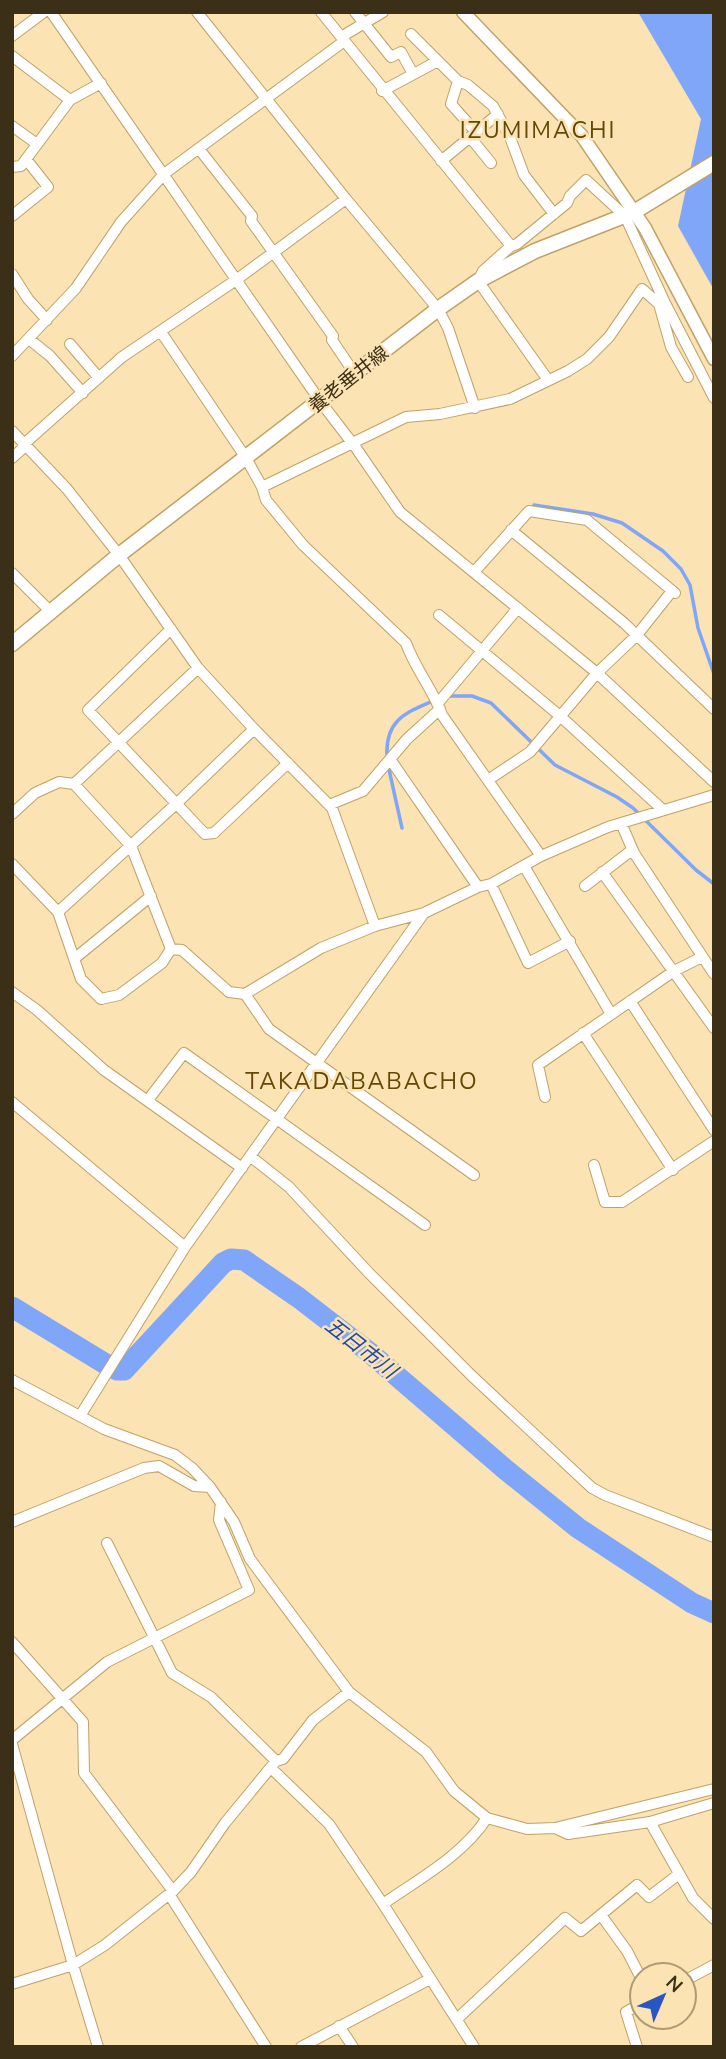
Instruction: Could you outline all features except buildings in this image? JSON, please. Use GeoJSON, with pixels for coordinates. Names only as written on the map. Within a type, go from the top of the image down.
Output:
{"type":"FeatureCollection","features":[{"type":"Feature","properties":{"kind":"main road","name":"養老垂井線"},"geometry":{"type":"LineString","coordinates":[[12,644],[119,555],[478,281],[535,251],[630,214],[714,163]]}},
{"type":"Feature","properties":{"kind":"street"},"geometry":{"type":"LineString","coordinates":[[12,36],[44,12]]}},
{"type":"Feature","properties":{"kind":"street"},"geometry":{"type":"LineString","coordinates":[[51,12],[400,512],[597,673],[714,782]]}},
{"type":"Feature","properties":{"kind":"street"},"geometry":{"type":"LineString","coordinates":[[197,12],[346,199],[438,309],[448,328],[475,408]]}},
{"type":"Feature","properties":{"kind":"street"},"geometry":{"type":"LineString","coordinates":[[321,12],[382,91],[511,246]]}},
{"type":"Feature","properties":{"kind":"street"},"geometry":{"type":"LineString","coordinates":[[355,12],[391,57],[401,52],[413,74]]}},
{"type":"Feature","properties":{"kind":"street"},"geometry":{"type":"LineString","coordinates":[[12,356],[76,288],[121,222],[164,174],[363,23],[383,12]]}},
{"type":"Feature","properties":{"kind":"street"},"geometry":{"type":"LineString","coordinates":[[463,12],[582,136],[714,359]]}},
{"type":"Feature","properties":{"kind":"street"},"geometry":{"type":"LineString","coordinates":[[411,34],[458,81],[477,93],[498,114],[514,145],[524,175],[554,214]]}},
{"type":"Feature","properties":{"kind":"street"},"geometry":{"type":"LineString","coordinates":[[12,56],[70,100]]}},
{"type":"Feature","properties":{"kind":"street"},"geometry":{"type":"LineString","coordinates":[[382,91],[438,61]]}},
{"type":"Feature","properties":{"kind":"street"},"geometry":{"type":"LineString","coordinates":[[458,81],[451,104],[491,163]]}},
{"type":"Feature","properties":{"kind":"street"},"geometry":{"type":"LineString","coordinates":[[12,167],[21,166],[70,100],[101,83]]}},
{"type":"Feature","properties":{"kind":"street"},"geometry":{"type":"LineString","coordinates":[[441,161],[498,114]]}},
{"type":"Feature","properties":{"kind":"street"},"geometry":{"type":"LineString","coordinates":[[12,126],[37,144]]}},
{"type":"Feature","properties":{"kind":"street"},"geometry":{"type":"LineString","coordinates":[[199,149],[252,216],[251,220],[326,326],[332,340],[355,374]]}},
{"type":"Feature","properties":{"kind":"street"},"geometry":{"type":"LineString","coordinates":[[12,216],[48,187],[26,159]]}},
{"type":"Feature","properties":{"kind":"street"},"geometry":{"type":"LineString","coordinates":[[548,380],[478,281],[483,271],[567,203],[570,196],[586,180],[630,214],[662,304],[671,346],[688,377]]}},
{"type":"Feature","properties":{"kind":"street"},"geometry":{"type":"LineString","coordinates":[[12,458],[23,449],[24,444],[122,357],[236,280],[346,199]]}},
{"type":"Feature","properties":{"kind":"street"},"geometry":{"type":"LineString","coordinates":[[14,280],[47,320]]}},
{"type":"Feature","properties":{"kind":"street"},"geometry":{"type":"LineString","coordinates":[[262,487],[406,417],[475,408],[510,400],[587,359],[619,324],[642,289],[662,304],[714,398]]}},
{"type":"Feature","properties":{"kind":"street"},"geometry":{"type":"LineString","coordinates":[[161,332],[246,458],[266,500],[303,545],[406,643],[411,658],[439,706],[541,856]]}},
{"type":"Feature","properties":{"kind":"street"},"geometry":{"type":"LineString","coordinates":[[29,338],[50,356],[83,393]]}},
{"type":"Feature","properties":{"kind":"street"},"geometry":{"type":"LineString","coordinates":[[70,344],[99,378]]}},
{"type":"Feature","properties":{"kind":"street"},"geometry":{"type":"LineString","coordinates":[[12,431],[67,489],[119,555],[198,668],[332,808],[375,926]]}},
{"type":"Feature","properties":{"kind":"street"},"geometry":{"type":"LineString","coordinates":[[474,572],[529,512],[587,520],[674,592],[637,635],[597,673],[530,752],[488,780]]}},
{"type":"Feature","properties":{"kind":"street"},"geometry":{"type":"LineString","coordinates":[[511,530],[637,635],[714,709]]}},
{"type":"Feature","properties":{"kind":"street"},"geometry":{"type":"LineString","coordinates":[[12,573],[50,611]]}},
{"type":"Feature","properties":{"kind":"street"},"geometry":{"type":"LineString","coordinates":[[329,805],[363,791],[439,706],[519,608]]}},
{"type":"Feature","properties":{"kind":"street"},"geometry":{"type":"LineString","coordinates":[[439,615],[560,716],[663,810]]}},
{"type":"Feature","properties":{"kind":"street"},"geometry":{"type":"LineString","coordinates":[[171,629],[88,710],[205,834],[214,833],[288,763]]}},
{"type":"Feature","properties":{"kind":"street"},"geometry":{"type":"LineString","coordinates":[[74,784],[198,668]]}},
{"type":"Feature","properties":{"kind":"street"},"geometry":{"type":"LineString","coordinates":[[58,912],[254,729]]}},
{"type":"Feature","properties":{"kind":"street"},"geometry":{"type":"LineString","coordinates":[[390,759],[478,887]]}},
{"type":"Feature","properties":{"kind":"street"},"geometry":{"type":"LineString","coordinates":[[12,814],[35,793],[59,782],[74,784],[131,846],[171,949]]}},
{"type":"Feature","properties":{"kind":"street"},"geometry":{"type":"LineString","coordinates":[[171,949],[182,950],[229,992],[245,994],[321,948],[375,926],[424,913],[478,887],[491,884],[541,856],[621,823],[714,795]]}},
{"type":"Feature","properties":{"kind":"street"},"geometry":{"type":"LineString","coordinates":[[621,823],[632,850],[714,974]]}},
{"type":"Feature","properties":{"kind":"street"},"geometry":{"type":"LineString","coordinates":[[585,886],[632,850]]}},
{"type":"Feature","properties":{"kind":"street"},"geometry":{"type":"LineString","coordinates":[[12,864],[58,912],[81,979],[102,999],[119,995],[162,963],[171,949]]}},
{"type":"Feature","properties":{"kind":"street"},"geometry":{"type":"LineString","coordinates":[[524,866],[611,1014]]}},
{"type":"Feature","properties":{"kind":"street"},"geometry":{"type":"LineString","coordinates":[[602,873],[714,1028]]}},
{"type":"Feature","properties":{"kind":"street"},"geometry":{"type":"LineString","coordinates":[[491,884],[528,963],[570,942]]}},
{"type":"Feature","properties":{"kind":"street"},"geometry":{"type":"LineString","coordinates":[[74,959],[151,896]]}},
{"type":"Feature","properties":{"kind":"street"},"geometry":{"type":"LineString","coordinates":[[80,1416],[185,1247],[424,913]]}},
{"type":"Feature","properties":{"kind":"street"},"geometry":{"type":"LineString","coordinates":[[545,1097],[538,1065],[674,971],[702,957]]}},
{"type":"Feature","properties":{"kind":"street"},"geometry":{"type":"LineString","coordinates":[[12,992],[37,1010],[104,1070],[242,1168]]}},
{"type":"Feature","properties":{"kind":"street"},"geometry":{"type":"LineString","coordinates":[[245,994],[270,1028],[474,1175]]}},
{"type":"Feature","properties":{"kind":"street"},"geometry":{"type":"LineString","coordinates":[[630,1001],[714,1130]]}},
{"type":"Feature","properties":{"kind":"street"},"geometry":{"type":"LineString","coordinates":[[583,1033],[673,1170]]}},
{"type":"Feature","properties":{"kind":"street"},"geometry":{"type":"LineString","coordinates":[[148,1100],[184,1053],[425,1225]]}},
{"type":"Feature","properties":{"kind":"street"},"geometry":{"type":"LineString","coordinates":[[12,1102],[185,1247]]}},
{"type":"Feature","properties":{"kind":"street"},"geometry":{"type":"LineString","coordinates":[[594,1165],[605,1202],[622,1202],[714,1141]]}},
{"type":"Feature","properties":{"kind":"street"},"geometry":{"type":"LineString","coordinates":[[250,1156],[289,1187],[369,1273],[472,1376],[592,1488],[714,1537]]}},
{"type":"Feature","properties":{"kind":"street"},"geometry":{"type":"LineString","coordinates":[[12,1380],[104,1429],[175,1455],[192,1468],[221,1501],[234,1522],[250,1559],[349,1692],[426,1752],[454,1791],[487,1818],[527,1829],[555,1828],[714,1789]]}},
{"type":"Feature","properties":{"kind":"street"},"geometry":{"type":"LineString","coordinates":[[12,1522],[152,1467],[159,1466],[194,1486],[210,1487]]}},
{"type":"Feature","properties":{"kind":"street"},"geometry":{"type":"LineString","coordinates":[[98,2047],[12,1742],[107,1662],[249,1590],[219,1520],[221,1501]]}},
{"type":"Feature","properties":{"kind":"street"},"geometry":{"type":"LineString","coordinates":[[107,1543],[172,1673],[211,1697],[329,1824],[474,2047]]}},
{"type":"Feature","properties":{"kind":"street"},"geometry":{"type":"LineString","coordinates":[[12,1642],[83,1722],[84,1773],[171,1893],[266,2047]]}},
{"type":"Feature","properties":{"kind":"street"},"geometry":{"type":"LineString","coordinates":[[12,1984],[73,1965],[105,1945],[171,1893],[191,1872],[225,1823],[273,1765],[283,1759],[313,1720],[349,1692]]}},
{"type":"Feature","properties":{"kind":"street"},"geometry":{"type":"LineString","coordinates":[[555,1828],[568,1834],[650,1822],[714,1803]]}},
{"type":"Feature","properties":{"kind":"street"},"geometry":{"type":"LineString","coordinates":[[383,1904],[446,1860],[467,1842],[487,1818]]}},
{"type":"Feature","properties":{"kind":"street"},"geometry":{"type":"LineString","coordinates":[[650,1822],[693,1898],[714,1919]]}},
{"type":"Feature","properties":{"kind":"street"},"geometry":{"type":"LineString","coordinates":[[457,2019],[565,1919],[581,1931],[637,1885],[649,1897],[679,1874]]}},
{"type":"Feature","properties":{"kind":"street"},"geometry":{"type":"LineString","coordinates":[[601,1915],[632,1961]]}},
{"type":"Feature","properties":{"kind":"street"},"geometry":{"type":"LineString","coordinates":[[698,1973],[714,1965]]}},
{"type":"Feature","properties":{"kind":"street"},"geometry":{"type":"LineString","coordinates":[[301,2047],[430,1979]]}},
{"type":"Feature","properties":{"kind":"street"},"geometry":{"type":"LineString","coordinates":[[339,2026],[353,2047]]}},
{"type":"Feature","properties":{"kind":"water"},"geometry":{"type":"Polygon","coordinates":[[[638,12],[714,12],[714,290],[678,226],[701,119],[638,12]]]}},
{"type":"Feature","properties":{"kind":"waterway"},"geometry":{"type":"LineString","coordinates":[[534,505],[593,514],[622,523],[663,551],[681,569],[690,585],[698,628],[714,674]]}},
{"type":"Feature","properties":{"kind":"waterway"},"geometry":{"type":"LineString","coordinates":[[445,696],[472,696],[491,703],[555,765],[633,808],[696,870],[714,884]]}},
{"type":"Feature","properties":{"kind":"waterway"},"geometry":{"type":"LineString","coordinates":[[387,757],[387,744],[393,726],[406,714],[435,700]]}},
{"type":"Feature","properties":{"kind":"waterway"},"geometry":{"type":"LineString","coordinates":[[388,765],[402,828]]}},
{"type":"Feature","properties":{"kind":"waterway","name":"五日市川"},"geometry":{"type":"LineString","coordinates":[[12,1307],[104,1363],[117,1370],[124,1370],[223,1263],[231,1259],[244,1260],[369,1352],[578,1528],[692,1603],[714,1613]]}},
{"type":"Feature","properties":{"kind":"district","name":"IZUMIMACHI"},"geometry":{"type":"Point","coordinates":[538,130]}},
{"type":"Feature","properties":{"kind":"district","name":"TAKADABABACHO"},"geometry":{"type":"Point","coordinates":[362,1081]}}]}
